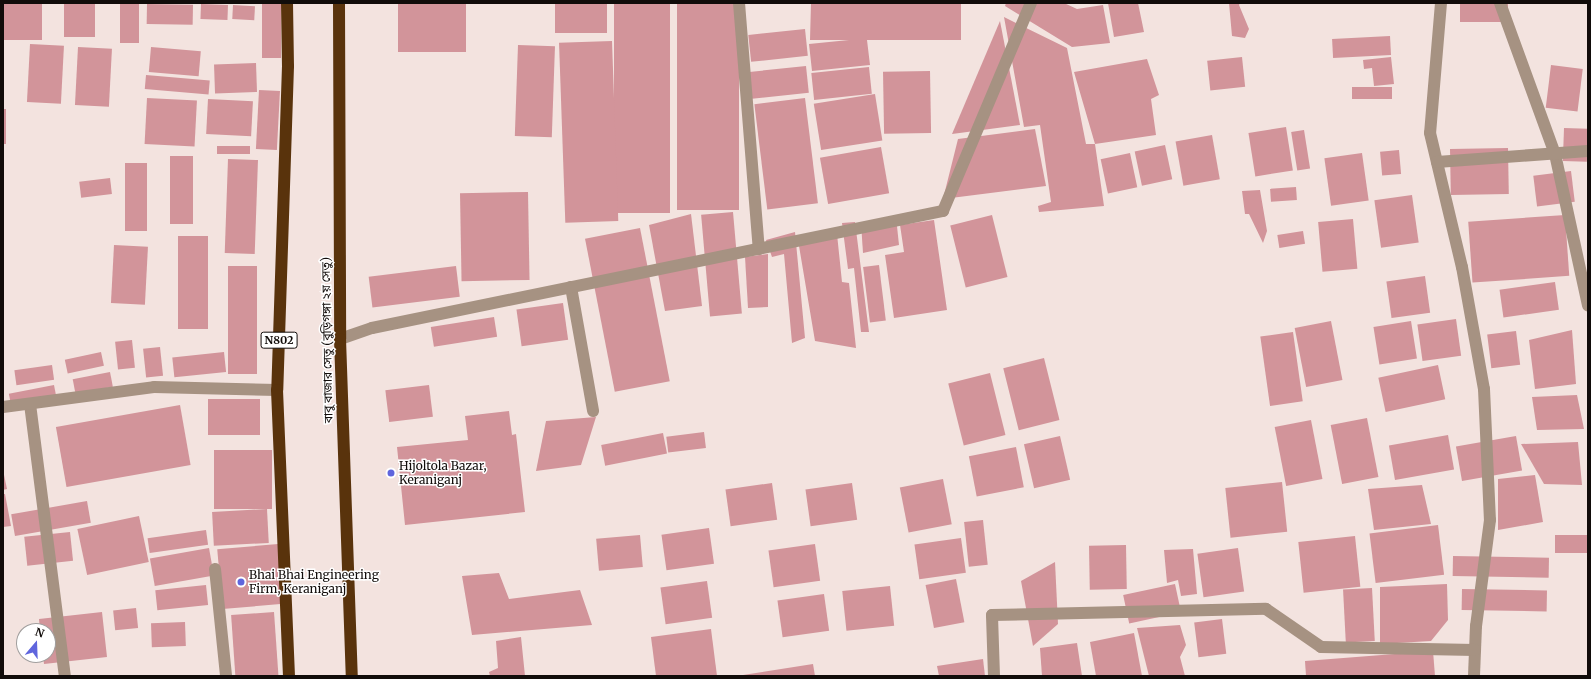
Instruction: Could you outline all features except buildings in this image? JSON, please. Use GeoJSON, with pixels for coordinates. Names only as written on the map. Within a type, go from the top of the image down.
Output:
{"type":"FeatureCollection","features":[{"type":"Feature","properties":{"kind":"highway","name":"N802"},"geometry":{"type":"LineString","coordinates":[[287,3],[288,66],[278,390],[288,676]]}},
{"type":"Feature","properties":{"kind":"highway","name":"বাবু বাজার সেতু (বুড়িগঙ্গা ২য় সেতু)"},"geometry":{"type":"LineString","coordinates":[[340,3],[340,339],[352,676]]}},
{"type":"Feature","properties":{"kind":"street"},"geometry":{"type":"LineString","coordinates":[[739,3],[759,248]]}},
{"type":"Feature","properties":{"kind":"street"},"geometry":{"type":"LineString","coordinates":[[340,339],[372,328],[943,211],[1031,3]]}},
{"type":"Feature","properties":{"kind":"street"},"geometry":{"type":"LineString","coordinates":[[1441,3],[1430,133],[1462,267],[1484,389],[1490,520],[1476,626],[1474,676]]}},
{"type":"Feature","properties":{"kind":"street"},"geometry":{"type":"LineString","coordinates":[[1500,3],[1555,154],[1588,305]]}},
{"type":"Feature","properties":{"kind":"street"},"geometry":{"type":"LineString","coordinates":[[1437,162],[1588,151]]}},
{"type":"Feature","properties":{"kind":"street"},"geometry":{"type":"LineString","coordinates":[[571,287],[593,411]]}},
{"type":"Feature","properties":{"kind":"street"},"geometry":{"type":"LineString","coordinates":[[3,407],[154,387],[278,390]]}},
{"type":"Feature","properties":{"kind":"street"},"geometry":{"type":"LineString","coordinates":[[30,404],[65,676]]}},
{"type":"Feature","properties":{"kind":"street"},"geometry":{"type":"LineString","coordinates":[[215,569],[226,676]]}},
{"type":"Feature","properties":{"kind":"street"},"geometry":{"type":"LineString","coordinates":[[994,676],[992,615],[1266,609],[1321,647],[1475,650]]}},
{"type":"Feature","properties":{"kind":"place","name":"Hijoltola Bazar, Keraniganj"},"geometry":{"type":"Point","coordinates":[391,473]}},
{"type":"Feature","properties":{"kind":"place","name":"Bhai Bhai Engineering Firm, Keraniganj"},"geometry":{"type":"Point","coordinates":[241,582]}}]}
